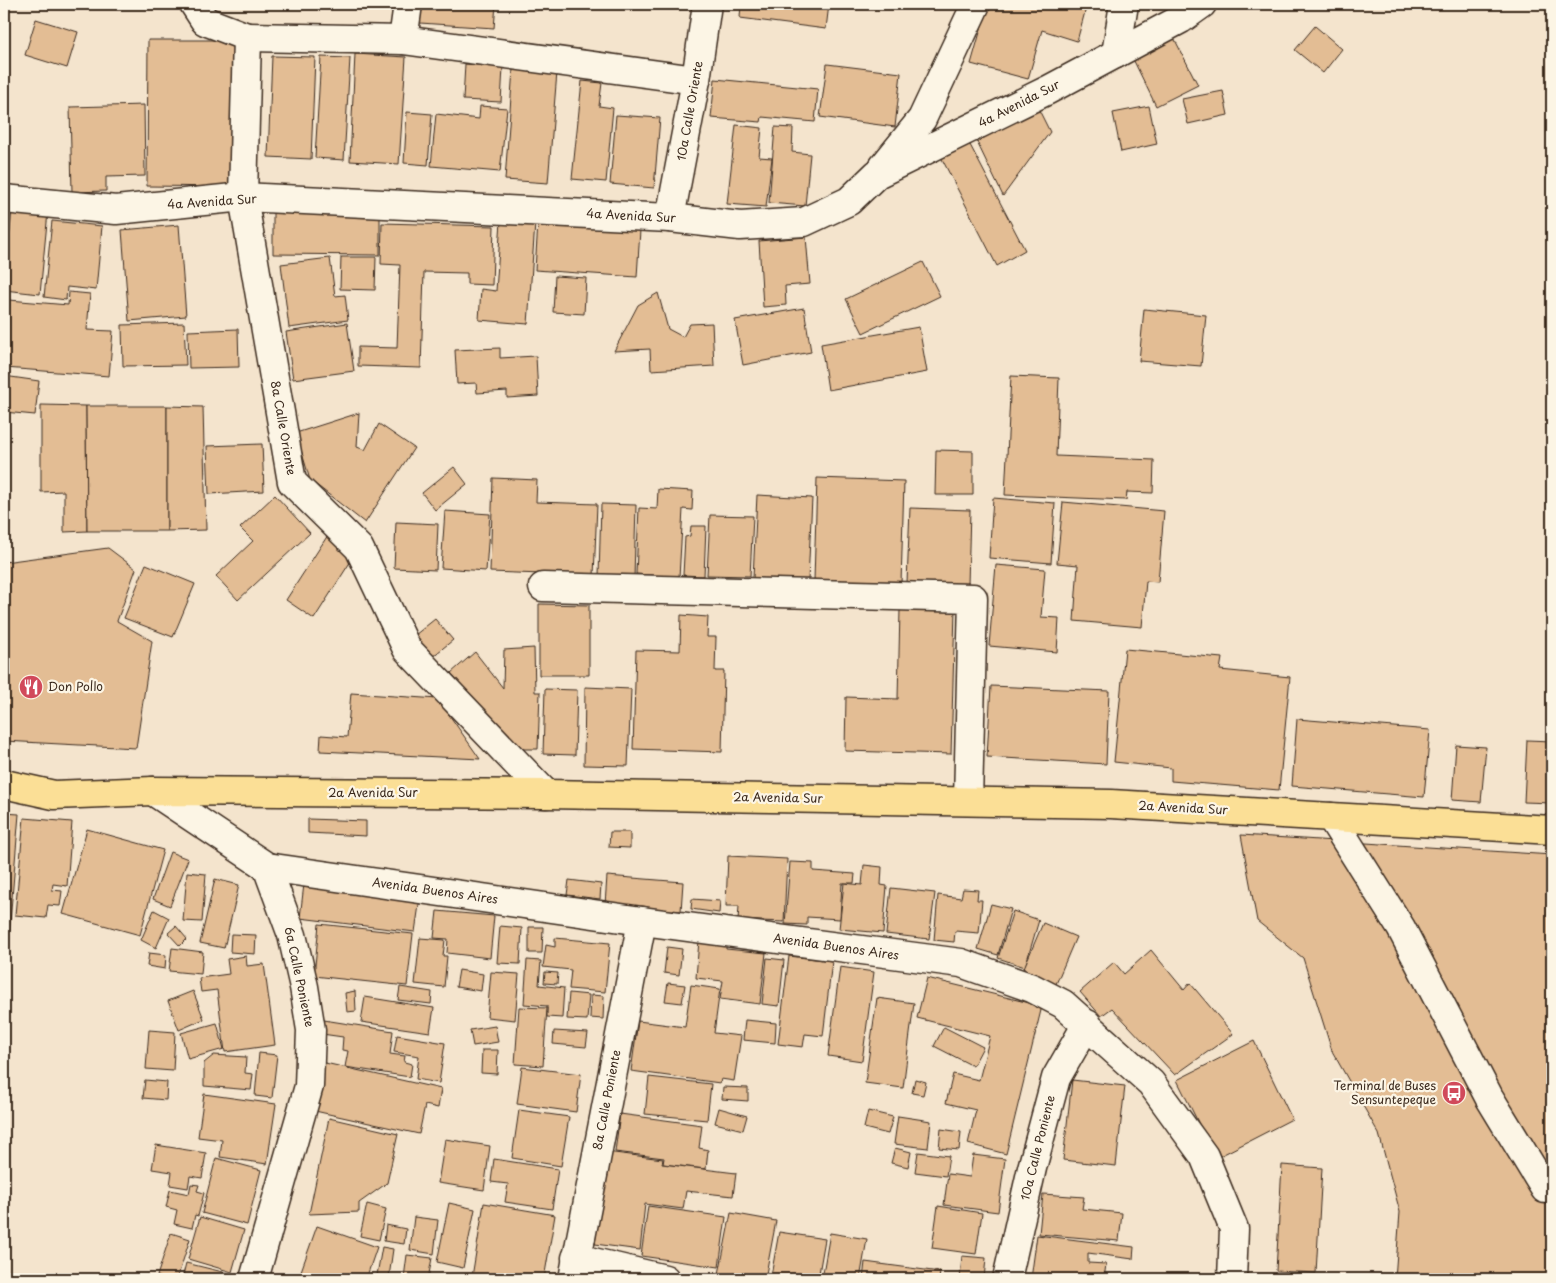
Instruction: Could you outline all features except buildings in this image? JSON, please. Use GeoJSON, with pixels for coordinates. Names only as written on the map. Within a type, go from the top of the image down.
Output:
{"type":"FeatureCollection","features":[{"type":"Feature","properties":{"kind":"main road","name":"2a Avenida Sur"},"geometry":{"type":"LineString","coordinates":[[4,784],[54,795],[153,791],[546,794],[1111,804],[1552,830]]}},
{"type":"Feature","properties":{"kind":"street"},"geometry":{"type":"LineString","coordinates":[[194,4],[205,21],[247,37],[403,40],[696,80]]}},
{"type":"Feature","properties":{"kind":"street"},"geometry":{"type":"LineString","coordinates":[[403,40],[408,4]]}},
{"type":"Feature","properties":{"kind":"street","name":"10a Calle Oriente"},"geometry":{"type":"LineString","coordinates":[[670,218],[696,80],[707,4]]}},
{"type":"Feature","properties":{"kind":"street"},"geometry":{"type":"LineString","coordinates":[[877,174],[922,119],[976,4]]}},
{"type":"Feature","properties":{"kind":"street"},"geometry":{"type":"LineString","coordinates":[[1116,54],[1124,4]]}},
{"type":"Feature","properties":{"kind":"street","name":"4a Avenida Sur"},"geometry":{"type":"LineString","coordinates":[[4,199],[116,210],[244,197],[670,218],[740,226],[804,222],[849,201],[877,174],[1039,95],[1181,19],[1202,4]]}},
{"type":"Feature","properties":{"kind":"street","name":"8a Calle Oriente"},"geometry":{"type":"LineString","coordinates":[[247,37],[244,197],[292,482],[359,548],[407,650],[546,794]]}},
{"type":"Feature","properties":{"kind":"street"},"geometry":{"type":"LineString","coordinates":[[543,587],[973,598],[968,801]]}},
{"type":"Feature","properties":{"kind":"street"},"geometry":{"type":"LineString","coordinates":[[153,791],[267,867]]}},
{"type":"Feature","properties":{"kind":"street"},"geometry":{"type":"LineString","coordinates":[[1331,817],[1401,928],[1489,1098],[1545,1189]]}},
{"type":"Feature","properties":{"kind":"street","name":"Avenida Buenos Aires"},"geometry":{"type":"LineString","coordinates":[[267,867],[642,921],[961,963],[1032,988],[1063,1004],[1151,1083],[1204,1156],[1234,1229],[1232,1279]]}},
{"type":"Feature","properties":{"kind":"street","name":"6a Calle Poniente"},"geometry":{"type":"LineString","coordinates":[[254,1279],[309,1086],[311,1030],[304,987],[292,935],[267,867]]}},
{"type":"Feature","properties":{"kind":"street","name":"8a Calle Poniente"},"geometry":{"type":"LineString","coordinates":[[575,1269],[642,921]]}},
{"type":"Feature","properties":{"kind":"street","name":"10a Calle Poniente"},"geometry":{"type":"LineString","coordinates":[[1007,1279],[1032,1168],[1056,1078],[1087,1024]]}},
{"type":"Feature","properties":{"kind":"street"},"geometry":{"type":"LineString","coordinates":[[575,1269],[665,1279]]}},
{"type":"Feature","properties":{"kind":"place","name":"Don Pollo"},"geometry":{"type":"Point","coordinates":[31,687]}},
{"type":"Feature","properties":{"kind":"place","name":"Terminal de Buses Sensuntepeque"},"geometry":{"type":"Point","coordinates":[1454,1093]}}]}
